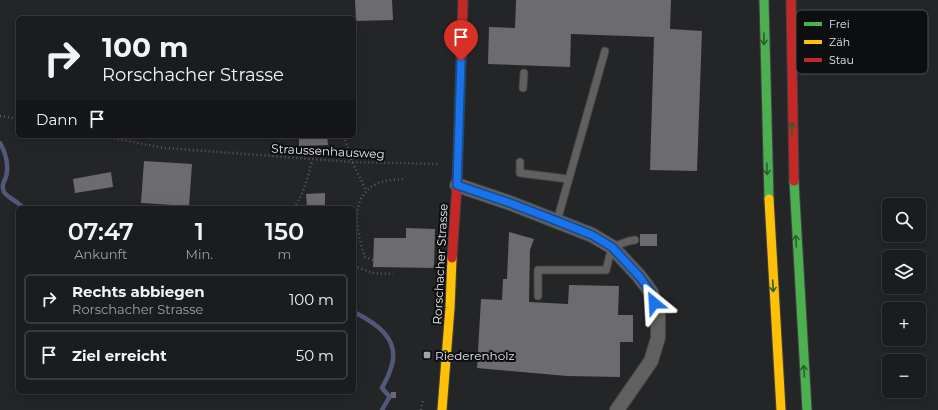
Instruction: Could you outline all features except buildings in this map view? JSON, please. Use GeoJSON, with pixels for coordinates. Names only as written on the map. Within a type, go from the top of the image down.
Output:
{"type":"FeatureCollection","features":[{"type":"Feature","properties":{"kind":"main road","name":"Rorschacher Strasse"},"geometry":{"type":"LineString","coordinates":[[442,410],[457,185],[463,0]]}},
{"type":"Feature","properties":{"kind":"main road"},"geometry":{"type":"LineString","coordinates":[[764,0],[769,220],[781,410]]}},
{"type":"Feature","properties":{"kind":"main road"},"geometry":{"type":"LineString","coordinates":[[791,0],[794,195],[807,410]]}},
{"type":"Feature","properties":{"kind":"street"},"geometry":{"type":"LineString","coordinates":[[457,185],[510,203],[592,235],[612,247],[639,276],[651,292],[658,313],[658,338],[651,361],[617,410]]}},
{"type":"Feature","properties":{"kind":"lane"},"geometry":{"type":"LineString","coordinates":[[557,221],[605,51]]}},
{"type":"Feature","properties":{"kind":"lane"},"geometry":{"type":"LineString","coordinates":[[523,88],[524,73]]}},
{"type":"Feature","properties":{"kind":"lane"},"geometry":{"type":"LineString","coordinates":[[520,162],[520,173],[568,179]]}},
{"type":"Feature","properties":{"kind":"lane"},"geometry":{"type":"LineString","coordinates":[[538,296],[538,270],[606,270],[612,247],[635,240]]}},
{"type":"Feature","properties":{"kind":"path"},"geometry":{"type":"LineString","coordinates":[[0,116],[16,119]]}},
{"type":"Feature","properties":{"kind":"path","name":"Straussenhausweg"},"geometry":{"type":"LineString","coordinates":[[112,138],[164,148],[312,160],[458,165]]}},
{"type":"Feature","properties":{"kind":"path"},"geometry":{"type":"LineString","coordinates":[[345,138],[352,162],[366,190]]}},
{"type":"Feature","properties":{"kind":"path"},"geometry":{"type":"LineString","coordinates":[[295,206],[303,193],[312,160]]}},
{"type":"Feature","properties":{"kind":"path"},"geometry":{"type":"LineString","coordinates":[[373,260],[365,257],[357,224],[360,200],[366,190],[377,183],[404,179]]}},
{"type":"Feature","properties":{"kind":"path"},"geometry":{"type":"LineString","coordinates":[[356,267],[373,273],[394,274]]}},
{"type":"Feature","properties":{"kind":"waterway"},"geometry":{"type":"LineString","coordinates":[[0,143],[4,151],[7,164],[7,173],[3,184],[3,190],[21,206]]}},
{"type":"Feature","properties":{"kind":"waterway"},"geometry":{"type":"LineString","coordinates":[[356,313],[378,327],[389,340],[393,349],[391,368],[382,388],[390,396],[382,410]]}},
{"type":"Feature","properties":{"kind":"traffic: fast"},"geometry":{"type":"LineString","coordinates":[[764,0],[769,199]]}},
{"type":"Feature","properties":{"kind":"traffic: fast"},"geometry":{"type":"LineString","coordinates":[[794,181],[807,410]]}},
{"type":"Feature","properties":{"kind":"traffic: slow"},"geometry":{"type":"LineString","coordinates":[[769,199],[781,410]]}},
{"type":"Feature","properties":{"kind":"traffic: slow"},"geometry":{"type":"LineString","coordinates":[[442,410],[450,308],[452,258]]}},
{"type":"Feature","properties":{"kind":"traffic: jam"},"geometry":{"type":"LineString","coordinates":[[452,258],[457,185],[463,0]]}},
{"type":"Feature","properties":{"kind":"traffic: jam"},"geometry":{"type":"LineString","coordinates":[[791,0],[794,181]]}},
{"type":"Feature","properties":{"kind":"place","name":"Riederenholz"},"geometry":{"type":"Point","coordinates":[427,355]}},
{"type":"Feature","properties":{"kind":"route"},"geometry":{"type":"LineString","coordinates":[[461,61],[457,185],[510,203],[592,235],[612,247],[639,276],[651,292],[654,303]]}}]}
